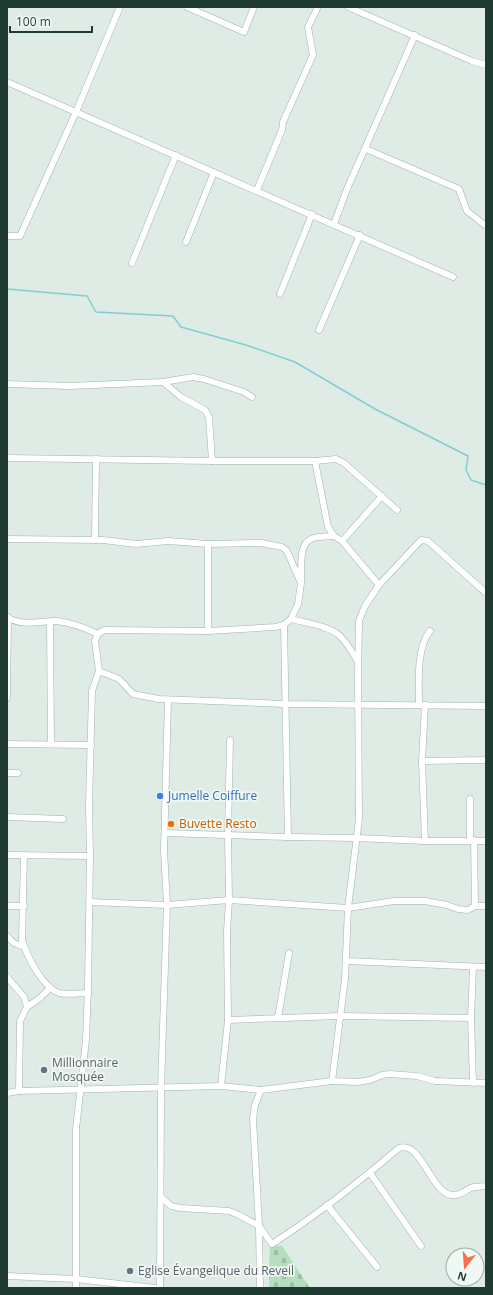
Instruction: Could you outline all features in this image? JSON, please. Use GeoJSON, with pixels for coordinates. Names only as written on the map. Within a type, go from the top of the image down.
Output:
{"type":"FeatureCollection","features":[{"type":"Feature","properties":{"kind":"street"},"geometry":{"type":"LineString","coordinates":[[7,236],[20,236],[76,112],[120,7]]}},
{"type":"Feature","properties":{"kind":"street"},"geometry":{"type":"LineString","coordinates":[[187,7],[244,32],[254,7]]}},
{"type":"Feature","properties":{"kind":"street"},"geometry":{"type":"LineString","coordinates":[[257,190],[282,130],[283,122],[313,55],[308,27],[318,7]]}},
{"type":"Feature","properties":{"kind":"street"},"geometry":{"type":"LineString","coordinates":[[348,7],[472,61],[486,65]]}},
{"type":"Feature","properties":{"kind":"street"},"geometry":{"type":"LineString","coordinates":[[334,224],[347,190],[415,35]]}},
{"type":"Feature","properties":{"kind":"street"},"geometry":{"type":"LineString","coordinates":[[7,82],[312,214],[453,277]]}},
{"type":"Feature","properties":{"kind":"street"},"geometry":{"type":"LineString","coordinates":[[366,149],[460,190],[467,211],[486,226]]}},
{"type":"Feature","properties":{"kind":"street"},"geometry":{"type":"LineString","coordinates":[[132,263],[176,155]]}},
{"type":"Feature","properties":{"kind":"street"},"geometry":{"type":"LineString","coordinates":[[186,242],[214,172]]}},
{"type":"Feature","properties":{"kind":"street"},"geometry":{"type":"LineString","coordinates":[[280,294],[312,214]]}},
{"type":"Feature","properties":{"kind":"street"},"geometry":{"type":"LineString","coordinates":[[319,330],[360,235]]}},
{"type":"Feature","properties":{"kind":"street"},"geometry":{"type":"LineString","coordinates":[[7,390],[9,384],[70,386],[163,382],[192,377],[204,379],[244,392],[252,397]]}},
{"type":"Feature","properties":{"kind":"street"},"geometry":{"type":"LineString","coordinates":[[163,382],[181,397],[208,413],[212,461]]}},
{"type":"Feature","properties":{"kind":"street"},"geometry":{"type":"LineString","coordinates":[[7,458],[212,461],[315,461],[336,459],[344,463],[397,510]]}},
{"type":"Feature","properties":{"kind":"street"},"geometry":{"type":"LineString","coordinates":[[95,540],[96,459]]}},
{"type":"Feature","properties":{"kind":"street"},"geometry":{"type":"LineString","coordinates":[[315,461],[328,527],[334,536],[342,541],[379,585]]}},
{"type":"Feature","properties":{"kind":"street"},"geometry":{"type":"LineString","coordinates":[[342,541],[382,496]]}},
{"type":"Feature","properties":{"kind":"street"},"geometry":{"type":"LineString","coordinates":[[76,1288],[76,1129],[86,1040],[88,993],[90,856],[89,805],[92,691],[99,671],[95,641],[98,634],[104,630],[208,631],[275,627],[284,625],[291,619],[298,604],[305,543],[312,538],[334,536]]}},
{"type":"Feature","properties":{"kind":"street"},"geometry":{"type":"LineString","coordinates":[[7,540],[95,540],[136,544],[168,541],[208,544],[260,543],[282,547],[287,551],[301,583]]}},
{"type":"Feature","properties":{"kind":"street"},"geometry":{"type":"LineString","coordinates":[[332,1081],[345,979],[348,908],[355,863],[356,838],[359,820],[359,621],[364,606],[379,585],[421,540],[428,541],[486,594]]}},
{"type":"Feature","properties":{"kind":"street"},"geometry":{"type":"LineString","coordinates":[[208,544],[208,631]]}},
{"type":"Feature","properties":{"kind":"street"},"geometry":{"type":"LineString","coordinates":[[7,698],[7,617],[17,622],[26,624],[68,622],[98,634]]}},
{"type":"Feature","properties":{"kind":"street"},"geometry":{"type":"LineString","coordinates":[[291,619],[329,629],[339,635],[350,648],[358,662]]}},
{"type":"Feature","properties":{"kind":"street"},"geometry":{"type":"LineString","coordinates":[[50,622],[51,744]]}},
{"type":"Feature","properties":{"kind":"street"},"geometry":{"type":"LineString","coordinates":[[284,625],[288,837]]}},
{"type":"Feature","properties":{"kind":"street"},"geometry":{"type":"LineString","coordinates":[[425,841],[422,761],[422,705],[419,670],[423,643],[430,630]]}},
{"type":"Feature","properties":{"kind":"street"},"geometry":{"type":"LineString","coordinates":[[99,671],[118,679],[133,694],[168,700],[285,704],[486,706]]}},
{"type":"Feature","properties":{"kind":"street"},"geometry":{"type":"LineString","coordinates":[[160,1288],[161,1088],[167,905],[164,850],[168,700]]}},
{"type":"Feature","properties":{"kind":"street"},"geometry":{"type":"LineString","coordinates":[[221,1086],[228,1020],[227,931],[229,900],[228,835],[230,740]]}},
{"type":"Feature","properties":{"kind":"street"},"geometry":{"type":"LineString","coordinates":[[7,744],[91,745]]}},
{"type":"Feature","properties":{"kind":"street"},"geometry":{"type":"LineString","coordinates":[[422,761],[486,760]]}},
{"type":"Feature","properties":{"kind":"street"},"geometry":{"type":"LineString","coordinates":[[7,772],[18,773]]}},
{"type":"Feature","properties":{"kind":"street"},"geometry":{"type":"LineString","coordinates":[[470,799],[475,906]]}},
{"type":"Feature","properties":{"kind":"street"},"geometry":{"type":"LineString","coordinates":[[7,817],[63,819]]}},
{"type":"Feature","properties":{"kind":"street"},"geometry":{"type":"LineString","coordinates":[[165,833],[425,841],[486,841]]}},
{"type":"Feature","properties":{"kind":"street"},"geometry":{"type":"LineString","coordinates":[[7,855],[90,856]]}},
{"type":"Feature","properties":{"kind":"street"},"geometry":{"type":"LineString","coordinates":[[24,855],[22,940],[24,947],[34,966],[50,988],[58,992],[68,994],[88,993]]}},
{"type":"Feature","properties":{"kind":"street"},"geometry":{"type":"LineString","coordinates":[[89,902],[167,905],[229,900],[348,908],[394,901],[425,901],[468,910],[475,906],[486,906]]}},
{"type":"Feature","properties":{"kind":"street"},"geometry":{"type":"LineString","coordinates":[[7,906],[24,906]]}},
{"type":"Feature","properties":{"kind":"street"},"geometry":{"type":"LineString","coordinates":[[7,936],[14,943],[24,947]]}},
{"type":"Feature","properties":{"kind":"street"},"geometry":{"type":"LineString","coordinates":[[278,1018],[289,953]]}},
{"type":"Feature","properties":{"kind":"street"},"geometry":{"type":"LineString","coordinates":[[346,962],[486,967]]}},
{"type":"Feature","properties":{"kind":"street"},"geometry":{"type":"LineString","coordinates":[[473,967],[471,1018],[473,1083]]}},
{"type":"Feature","properties":{"kind":"street"},"geometry":{"type":"LineString","coordinates":[[7,977],[24,997],[27,1007]]}},
{"type":"Feature","properties":{"kind":"street"},"geometry":{"type":"LineString","coordinates":[[19,1091],[19,1026],[22,1016],[27,1007],[40,998],[50,988]]}},
{"type":"Feature","properties":{"kind":"street"},"geometry":{"type":"LineString","coordinates":[[228,1020],[340,1016],[471,1018]]}},
{"type":"Feature","properties":{"kind":"street"},"geometry":{"type":"LineString","coordinates":[[7,1093],[19,1091],[221,1086],[261,1090],[332,1081],[358,1082],[390,1074],[418,1076],[435,1081],[486,1083]]}},
{"type":"Feature","properties":{"kind":"street"},"geometry":{"type":"LineString","coordinates":[[260,1288],[259,1226],[254,1119],[255,1105],[261,1090]]}},
{"type":"Feature","properties":{"kind":"street"},"geometry":{"type":"LineString","coordinates":[[161,1197],[171,1206],[192,1210],[229,1211],[240,1215],[259,1226],[272,1244],[300,1226],[370,1173],[399,1148],[407,1147],[416,1153],[429,1174],[440,1188],[448,1194],[456,1195],[473,1188],[486,1186]]}},
{"type":"Feature","properties":{"kind":"street"},"geometry":{"type":"LineString","coordinates":[[370,1173],[421,1246]]}},
{"type":"Feature","properties":{"kind":"street"},"geometry":{"type":"LineString","coordinates":[[327,1205],[377,1267]]}},
{"type":"Feature","properties":{"kind":"street"},"geometry":{"type":"LineString","coordinates":[[7,1276],[76,1279],[155,1288]]}},
{"type":"Feature","properties":{"kind":"green space"},"geometry":{"type":"Polygon","coordinates":[[[270,1245],[282,1246],[310,1288],[269,1288],[270,1245]]]}},
{"type":"Feature","properties":{"kind":"waterway"},"geometry":{"type":"LineString","coordinates":[[7,289],[87,296],[96,312],[173,316],[181,327],[246,345],[295,362],[375,409],[468,456],[466,470],[471,480],[486,485]]}},
{"type":"Feature","properties":{"kind":"place","name":"Jumelle Coiffure"},"geometry":{"type":"Point","coordinates":[160,796]}},
{"type":"Feature","properties":{"kind":"place","name":"Buvette Resto"},"geometry":{"type":"Point","coordinates":[171,824]}},
{"type":"Feature","properties":{"kind":"place","name":"Millionnaire Mosquée"},"geometry":{"type":"Point","coordinates":[44,1070]}},
{"type":"Feature","properties":{"kind":"place","name":"Eglise Évangelique du Reveil"},"geometry":{"type":"Point","coordinates":[130,1271]}}]}
